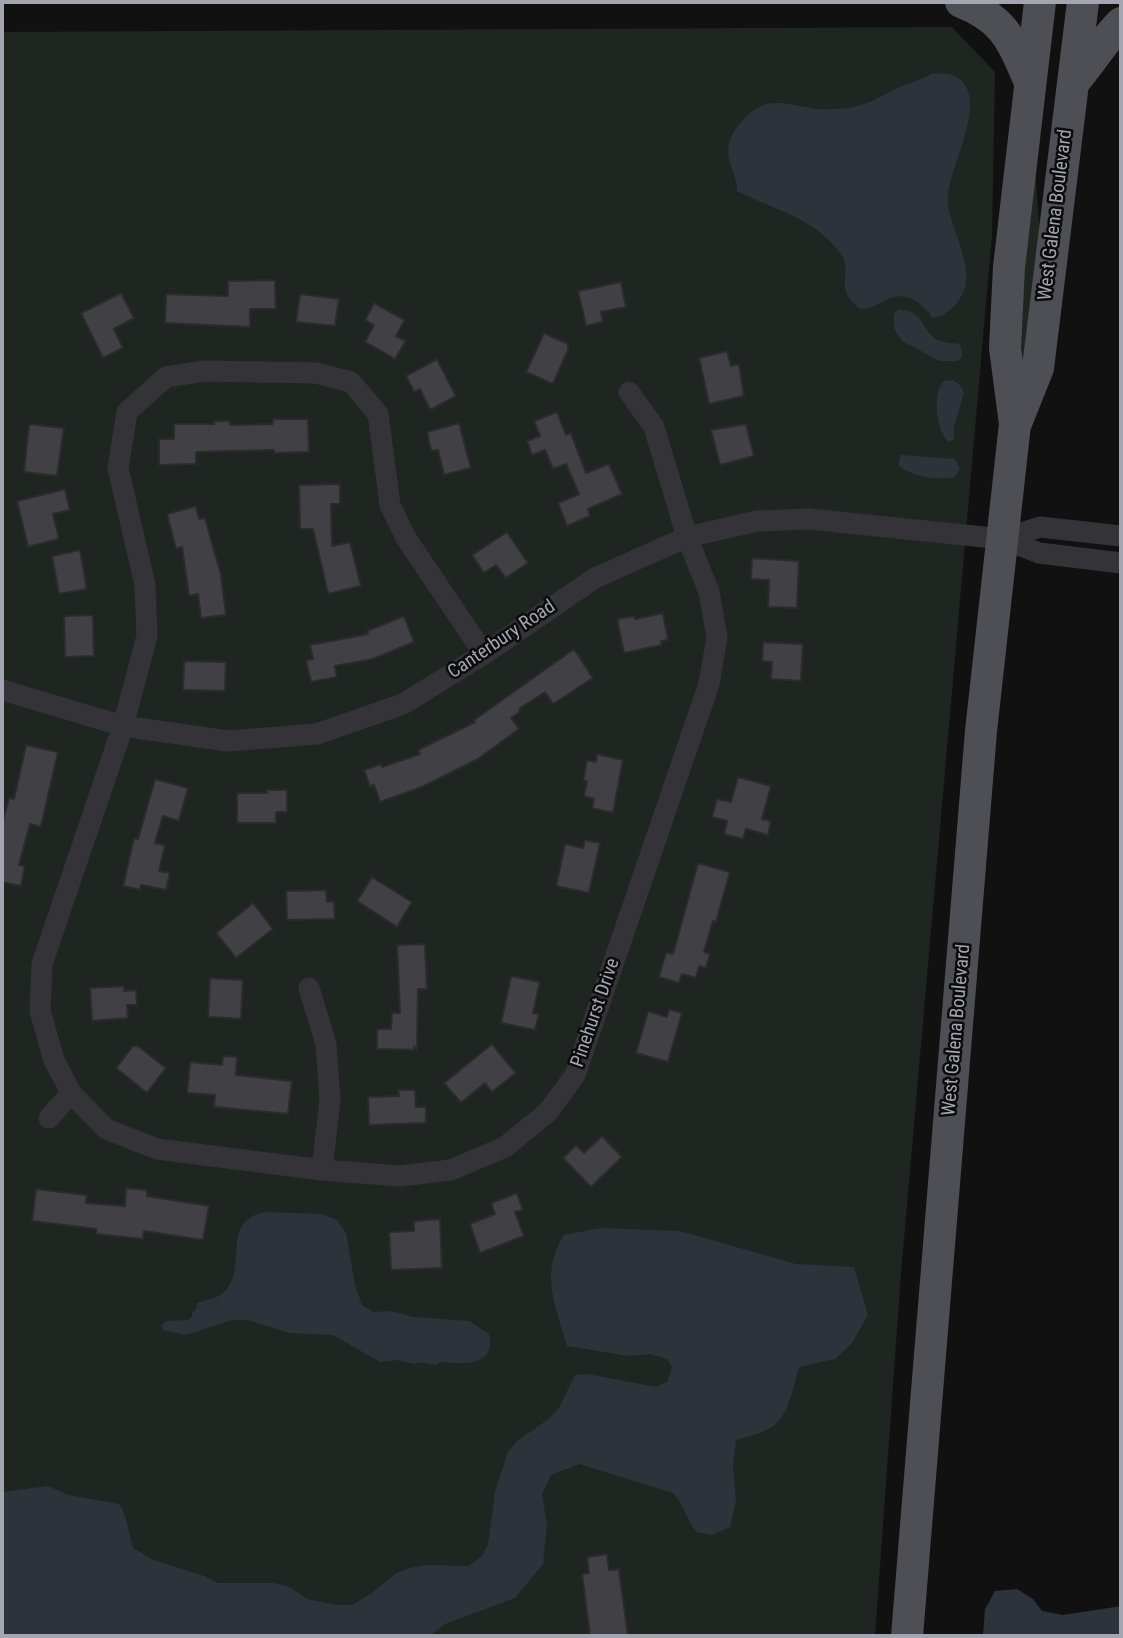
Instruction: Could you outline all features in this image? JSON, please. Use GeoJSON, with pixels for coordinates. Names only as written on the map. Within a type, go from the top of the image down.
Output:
{"type":"FeatureCollection","features":[{"type":"Feature","properties":{"kind":"main road"},"geometry":{"type":"LineString","coordinates":[[961,2],[991,18],[1005,30],[1030,82]]}},
{"type":"Feature","properties":{"kind":"main road","name":"West Galena Boulevard"},"geometry":{"type":"LineString","coordinates":[[907,1636],[981,731],[1015,424],[1005,348],[1009,267],[1040,2]]}},
{"type":"Feature","properties":{"kind":"main road","name":"West Galena Boulevard"},"geometry":{"type":"LineString","coordinates":[[1015,424],[1038,368],[1083,2]]}},
{"type":"Feature","properties":{"kind":"main road"},"geometry":{"type":"LineString","coordinates":[[1072,84],[1121,23]]}},
{"type":"Feature","properties":{"kind":"street","name":"Pinehurst Drive"},"geometry":{"type":"LineString","coordinates":[[484,654],[405,538],[390,505],[378,414],[351,383],[316,373],[205,371],[166,377],[127,412],[118,468],[145,585],[147,636],[123,726],[42,964],[40,1011],[54,1060],[71,1093],[106,1129],[157,1149],[322,1170],[400,1176],[451,1170],[505,1147],[548,1112],[575,1075],[709,684],[717,637],[709,592],[687,537],[654,427],[629,392]]}},
{"type":"Feature","properties":{"kind":"street","name":"Canterbury Road"},"geometry":{"type":"LineString","coordinates":[[2,690],[123,726],[228,741],[317,734],[403,705],[484,654],[595,578],[687,537],[757,521],[809,519],[1003,539]]}},
{"type":"Feature","properties":{"kind":"street"},"geometry":{"type":"LineString","coordinates":[[1003,539],[1040,527],[1121,537]]}},
{"type":"Feature","properties":{"kind":"street"},"geometry":{"type":"LineString","coordinates":[[1003,539],[1039,553],[1121,563]]}},
{"type":"Feature","properties":{"kind":"street"},"geometry":{"type":"LineString","coordinates":[[309,988],[327,1055],[330,1100],[322,1170]]}},
{"type":"Feature","properties":{"kind":"street"},"geometry":{"type":"LineString","coordinates":[[49,1118],[71,1093]]}},
{"type":"Feature","properties":{"kind":"shaded area"},"geometry":{"type":"Polygon","coordinates":[[[952,27],[995,72],[992,235],[901,1273],[875,1636],[2,1636],[2,32],[952,27]]]}},
{"type":"Feature","properties":{"kind":"shaded area"},"geometry":{"type":"Polygon","coordinates":[[[933,73],[955,76],[965,85],[970,99],[966,132],[948,197],[952,223],[965,266],[963,293],[950,310],[932,318],[911,298],[900,296],[861,309],[847,295],[845,263],[832,243],[808,224],[737,191],[728,151],[730,141],[740,123],[751,112],[768,104],[816,109],[849,108],[933,73]]]}},
{"type":"Feature","properties":{"kind":"shaded area"},"geometry":{"type":"Polygon","coordinates":[[[1035,166],[1043,279],[1023,378],[1017,278],[1035,166]]]}},
{"type":"Feature","properties":{"kind":"shaded area"},"geometry":{"type":"Polygon","coordinates":[[[898,310],[917,316],[936,339],[959,344],[962,357],[957,361],[940,361],[902,341],[894,329],[894,314],[898,310]]]}},
{"type":"Feature","properties":{"kind":"shaded area"},"geometry":{"type":"Polygon","coordinates":[[[952,380],[960,385],[964,393],[954,426],[954,439],[949,442],[941,430],[937,403],[940,387],[944,381],[952,380]]]}},
{"type":"Feature","properties":{"kind":"shaded area"},"geometry":{"type":"Polygon","coordinates":[[[901,455],[955,459],[960,469],[955,477],[924,476],[902,468],[898,464],[901,455]]]}},
{"type":"Feature","properties":{"kind":"shaded area"},"geometry":{"type":"Polygon","coordinates":[[[266,1212],[322,1214],[337,1220],[346,1233],[355,1285],[362,1305],[373,1312],[392,1311],[413,1317],[469,1321],[489,1334],[490,1345],[487,1353],[482,1359],[466,1363],[440,1362],[437,1365],[398,1360],[380,1362],[333,1335],[290,1333],[248,1320],[232,1320],[186,1335],[163,1330],[161,1326],[166,1321],[188,1320],[196,1310],[197,1303],[223,1293],[231,1283],[238,1235],[243,1225],[251,1217],[266,1212]]]}},
{"type":"Feature","properties":{"kind":"shaded area"},"geometry":{"type":"Polygon","coordinates":[[[601,1228],[680,1231],[796,1264],[854,1267],[868,1315],[852,1343],[835,1359],[799,1367],[787,1408],[776,1423],[760,1433],[736,1440],[733,1465],[736,1501],[730,1527],[712,1535],[696,1532],[673,1493],[579,1464],[551,1475],[542,1494],[547,1525],[543,1564],[515,1598],[445,1624],[429,1636],[2,1636],[2,1492],[48,1486],[68,1495],[119,1504],[126,1519],[133,1548],[154,1560],[204,1576],[217,1583],[274,1583],[290,1587],[307,1599],[336,1605],[352,1605],[395,1574],[410,1568],[429,1565],[469,1566],[482,1556],[488,1545],[495,1492],[508,1452],[516,1442],[550,1418],[559,1408],[575,1375],[587,1374],[656,1387],[667,1382],[672,1367],[667,1359],[650,1354],[629,1356],[567,1346],[552,1290],[552,1264],[556,1250],[564,1235],[601,1228]]]}},
{"type":"Feature","properties":{"kind":"shaded area"},"geometry":{"type":"Polygon","coordinates":[[[1017,1589],[1033,1599],[1042,1611],[1063,1615],[1121,1606],[1121,1636],[983,1636],[985,1609],[995,1591],[1017,1589]]]}},
{"type":"Feature","properties":{"kind":"building"},"geometry":{"type":"Polygon","coordinates":[[[275,280],[276,309],[250,309],[250,327],[165,323],[166,294],[228,296],[228,281],[275,280]]]}},
{"type":"Feature","properties":{"kind":"building"},"geometry":{"type":"Polygon","coordinates":[[[621,282],[626,307],[601,312],[603,322],[586,326],[578,291],[621,282]]]}},
{"type":"Feature","properties":{"kind":"building"},"geometry":{"type":"Polygon","coordinates":[[[121,293],[134,318],[114,329],[123,348],[103,358],[81,313],[121,293]]]}},
{"type":"Feature","properties":{"kind":"building"},"geometry":{"type":"Polygon","coordinates":[[[300,294],[339,299],[335,326],[296,322],[300,294]]]}},
{"type":"Feature","properties":{"kind":"building"},"geometry":{"type":"Polygon","coordinates":[[[374,303],[405,320],[396,336],[406,341],[395,359],[365,342],[374,325],[365,320],[374,303]]]}},
{"type":"Feature","properties":{"kind":"building"},"geometry":{"type":"Polygon","coordinates":[[[544,333],[568,344],[568,350],[553,384],[526,372],[544,333]]]}},
{"type":"Feature","properties":{"kind":"building"},"geometry":{"type":"Polygon","coordinates":[[[727,351],[731,366],[739,364],[744,396],[709,404],[699,358],[727,351]]]}},
{"type":"Feature","properties":{"kind":"building"},"geometry":{"type":"Polygon","coordinates":[[[437,359],[456,396],[430,410],[420,389],[414,392],[406,376],[437,359]]]}},
{"type":"Feature","properties":{"kind":"building"},"geometry":{"type":"Polygon","coordinates":[[[557,412],[566,435],[571,433],[586,473],[609,464],[622,494],[588,509],[590,516],[567,526],[558,503],[579,494],[566,464],[553,469],[545,450],[532,455],[527,441],[540,436],[534,421],[557,412]]]}},
{"type":"Feature","properties":{"kind":"building"},"geometry":{"type":"Polygon","coordinates":[[[273,419],[308,419],[309,452],[196,452],[196,464],[159,465],[159,439],[174,439],[174,424],[214,424],[214,421],[230,421],[230,425],[273,424],[273,419]]]}},
{"type":"Feature","properties":{"kind":"building"},"geometry":{"type":"Polygon","coordinates":[[[459,423],[471,468],[444,475],[438,450],[431,451],[427,432],[459,423]]]}},
{"type":"Feature","properties":{"kind":"building"},"geometry":{"type":"Polygon","coordinates":[[[29,424],[64,428],[57,476],[24,472],[29,424]]]}},
{"type":"Feature","properties":{"kind":"building"},"geometry":{"type":"Polygon","coordinates":[[[746,424],[754,456],[720,465],[711,430],[746,424]]]}},
{"type":"Feature","properties":{"kind":"building"},"geometry":{"type":"Polygon","coordinates":[[[340,484],[340,504],[331,504],[332,546],[350,542],[361,586],[328,594],[313,529],[300,529],[299,485],[340,484]]]}},
{"type":"Feature","properties":{"kind":"building"},"geometry":{"type":"Polygon","coordinates":[[[65,489],[70,510],[53,514],[59,539],[28,547],[17,501],[65,489]]]}},
{"type":"Feature","properties":{"kind":"building"},"geometry":{"type":"Polygon","coordinates":[[[196,506],[199,519],[205,518],[221,575],[226,615],[201,618],[198,594],[189,596],[182,547],[176,549],[167,514],[196,506]]]}},
{"type":"Feature","properties":{"kind":"building"},"geometry":{"type":"Polygon","coordinates":[[[507,532],[528,563],[506,578],[496,565],[484,573],[472,555],[507,532]]]}},
{"type":"Feature","properties":{"kind":"building"},"geometry":{"type":"Polygon","coordinates":[[[80,550],[87,589],[59,594],[52,556],[80,550]]]}},
{"type":"Feature","properties":{"kind":"building"},"geometry":{"type":"Polygon","coordinates":[[[752,558],[799,561],[797,608],[768,607],[769,580],[751,579],[752,558]]]}},
{"type":"Feature","properties":{"kind":"building"},"geometry":{"type":"Polygon","coordinates":[[[663,613],[668,640],[661,641],[662,645],[624,653],[617,619],[634,616],[635,619],[663,613]]]}},
{"type":"Feature","properties":{"kind":"building"},"geometry":{"type":"Polygon","coordinates":[[[93,615],[94,656],[65,657],[64,616],[93,615]]]}},
{"type":"Feature","properties":{"kind":"building"},"geometry":{"type":"Polygon","coordinates":[[[404,616],[414,642],[373,659],[335,666],[337,677],[311,682],[306,660],[313,659],[310,645],[368,634],[367,631],[404,616]]]}},
{"type":"Feature","properties":{"kind":"building"},"geometry":{"type":"Polygon","coordinates":[[[763,642],[803,644],[801,681],[771,679],[772,662],[762,661],[763,642]]]}},
{"type":"Feature","properties":{"kind":"building"},"geometry":{"type":"Polygon","coordinates":[[[574,649],[593,678],[553,704],[545,692],[519,709],[521,711],[511,718],[519,729],[478,759],[422,787],[380,802],[374,785],[370,787],[364,770],[420,754],[418,750],[475,722],[474,720],[574,649]]]}},
{"type":"Feature","properties":{"kind":"building"},"geometry":{"type":"Polygon","coordinates":[[[184,661],[226,662],[225,691],[183,690],[184,661]]]}},
{"type":"Feature","properties":{"kind":"building"},"geometry":{"type":"Polygon","coordinates":[[[26,745],[58,752],[41,827],[30,824],[19,865],[25,866],[21,886],[2,882],[2,823],[9,798],[14,799],[26,745]]]}},
{"type":"Feature","properties":{"kind":"building"},"geometry":{"type":"Polygon","coordinates":[[[597,754],[623,760],[613,813],[592,808],[594,799],[584,796],[587,781],[583,781],[587,760],[596,762],[597,754]]]}},
{"type":"Feature","properties":{"kind":"building"},"geometry":{"type":"Polygon","coordinates":[[[738,777],[771,786],[762,819],[771,821],[768,835],[746,829],[743,839],[724,834],[727,821],[712,817],[717,799],[731,802],[738,777]]]}},
{"type":"Feature","properties":{"kind":"building"},"geometry":{"type":"Polygon","coordinates":[[[155,779],[188,788],[179,821],[163,816],[155,843],[165,845],[159,871],[170,873],[166,890],[141,885],[140,890],[123,886],[134,838],[138,839],[155,779]]]}},
{"type":"Feature","properties":{"kind":"building"},"geometry":{"type":"Polygon","coordinates":[[[267,790],[287,790],[287,812],[276,812],[276,823],[237,823],[237,793],[267,793],[267,790]]]}},
{"type":"Feature","properties":{"kind":"building"},"geometry":{"type":"Polygon","coordinates":[[[585,840],[600,843],[589,893],[556,886],[565,844],[583,848],[585,840]]]}},
{"type":"Feature","properties":{"kind":"building"},"geometry":{"type":"Polygon","coordinates":[[[698,863],[730,872],[716,922],[713,921],[704,952],[710,954],[706,968],[699,966],[696,978],[682,974],[679,983],[659,977],[666,952],[673,954],[698,863]]]}},
{"type":"Feature","properties":{"kind":"building"},"geometry":{"type":"Polygon","coordinates":[[[372,877],[412,902],[397,927],[357,901],[372,877]]]}},
{"type":"Feature","properties":{"kind":"building"},"geometry":{"type":"Polygon","coordinates":[[[326,890],[327,902],[334,901],[335,919],[287,920],[286,891],[326,890]]]}},
{"type":"Feature","properties":{"kind":"building"},"geometry":{"type":"Polygon","coordinates":[[[253,903],[273,929],[236,958],[216,933],[253,903]]]}},
{"type":"Feature","properties":{"kind":"building"},"geometry":{"type":"Polygon","coordinates":[[[425,944],[427,989],[418,989],[417,1050],[414,1046],[414,1050],[377,1049],[377,1029],[391,1029],[392,1013],[400,1013],[397,945],[425,944]]]}},
{"type":"Feature","properties":{"kind":"building"},"geometry":{"type":"Polygon","coordinates":[[[511,976],[540,982],[533,1013],[539,1014],[535,1030],[501,1023],[511,976]]]}},
{"type":"Feature","properties":{"kind":"building"},"geometry":{"type":"Polygon","coordinates":[[[210,978],[243,980],[241,1019],[208,1017],[210,978]]]}},
{"type":"Feature","properties":{"kind":"building"},"geometry":{"type":"Polygon","coordinates":[[[124,986],[124,991],[136,990],[137,1005],[127,1005],[128,1018],[92,1021],[90,988],[124,986]]]}},
{"type":"Feature","properties":{"kind":"building"},"geometry":{"type":"Polygon","coordinates":[[[669,1009],[682,1013],[668,1062],[636,1053],[648,1011],[667,1017],[669,1009]]]}},
{"type":"Feature","properties":{"kind":"building"},"geometry":{"type":"Polygon","coordinates":[[[492,1044],[516,1073],[492,1092],[485,1083],[461,1103],[444,1083],[492,1044]]]}},
{"type":"Feature","properties":{"kind":"building"},"geometry":{"type":"Polygon","coordinates":[[[133,1046],[138,1046],[166,1068],[147,1093],[116,1068],[133,1046]]]}},
{"type":"Feature","properties":{"kind":"building"},"geometry":{"type":"Polygon","coordinates":[[[223,1056],[237,1057],[236,1075],[292,1081],[288,1114],[214,1107],[215,1095],[187,1093],[190,1062],[222,1065],[223,1056]]]}},
{"type":"Feature","properties":{"kind":"building"},"geometry":{"type":"Polygon","coordinates":[[[398,1090],[415,1090],[416,1107],[426,1107],[426,1123],[369,1125],[368,1097],[399,1096],[398,1090]]]}},
{"type":"Feature","properties":{"kind":"building"},"geometry":{"type":"Polygon","coordinates":[[[602,1136],[622,1157],[591,1187],[563,1158],[576,1145],[584,1153],[602,1136]]]}},
{"type":"Feature","properties":{"kind":"building"},"geometry":{"type":"Polygon","coordinates":[[[126,1188],[147,1190],[147,1196],[209,1206],[203,1240],[144,1231],[143,1239],[96,1234],[96,1229],[32,1221],[36,1189],[87,1195],[86,1203],[125,1206],[126,1188]]]}},
{"type":"Feature","properties":{"kind":"building"},"geometry":{"type":"Polygon","coordinates":[[[517,1193],[523,1210],[515,1212],[524,1236],[480,1253],[470,1224],[495,1214],[491,1203],[517,1193]]]}},
{"type":"Feature","properties":{"kind":"building"},"geometry":{"type":"Polygon","coordinates":[[[440,1219],[442,1268],[391,1270],[389,1232],[414,1231],[414,1221],[440,1219]]]}},
{"type":"Feature","properties":{"kind":"building"},"geometry":{"type":"Polygon","coordinates":[[[607,1554],[609,1570],[619,1569],[628,1636],[590,1636],[582,1574],[589,1573],[587,1557],[607,1554]]]}}]}
